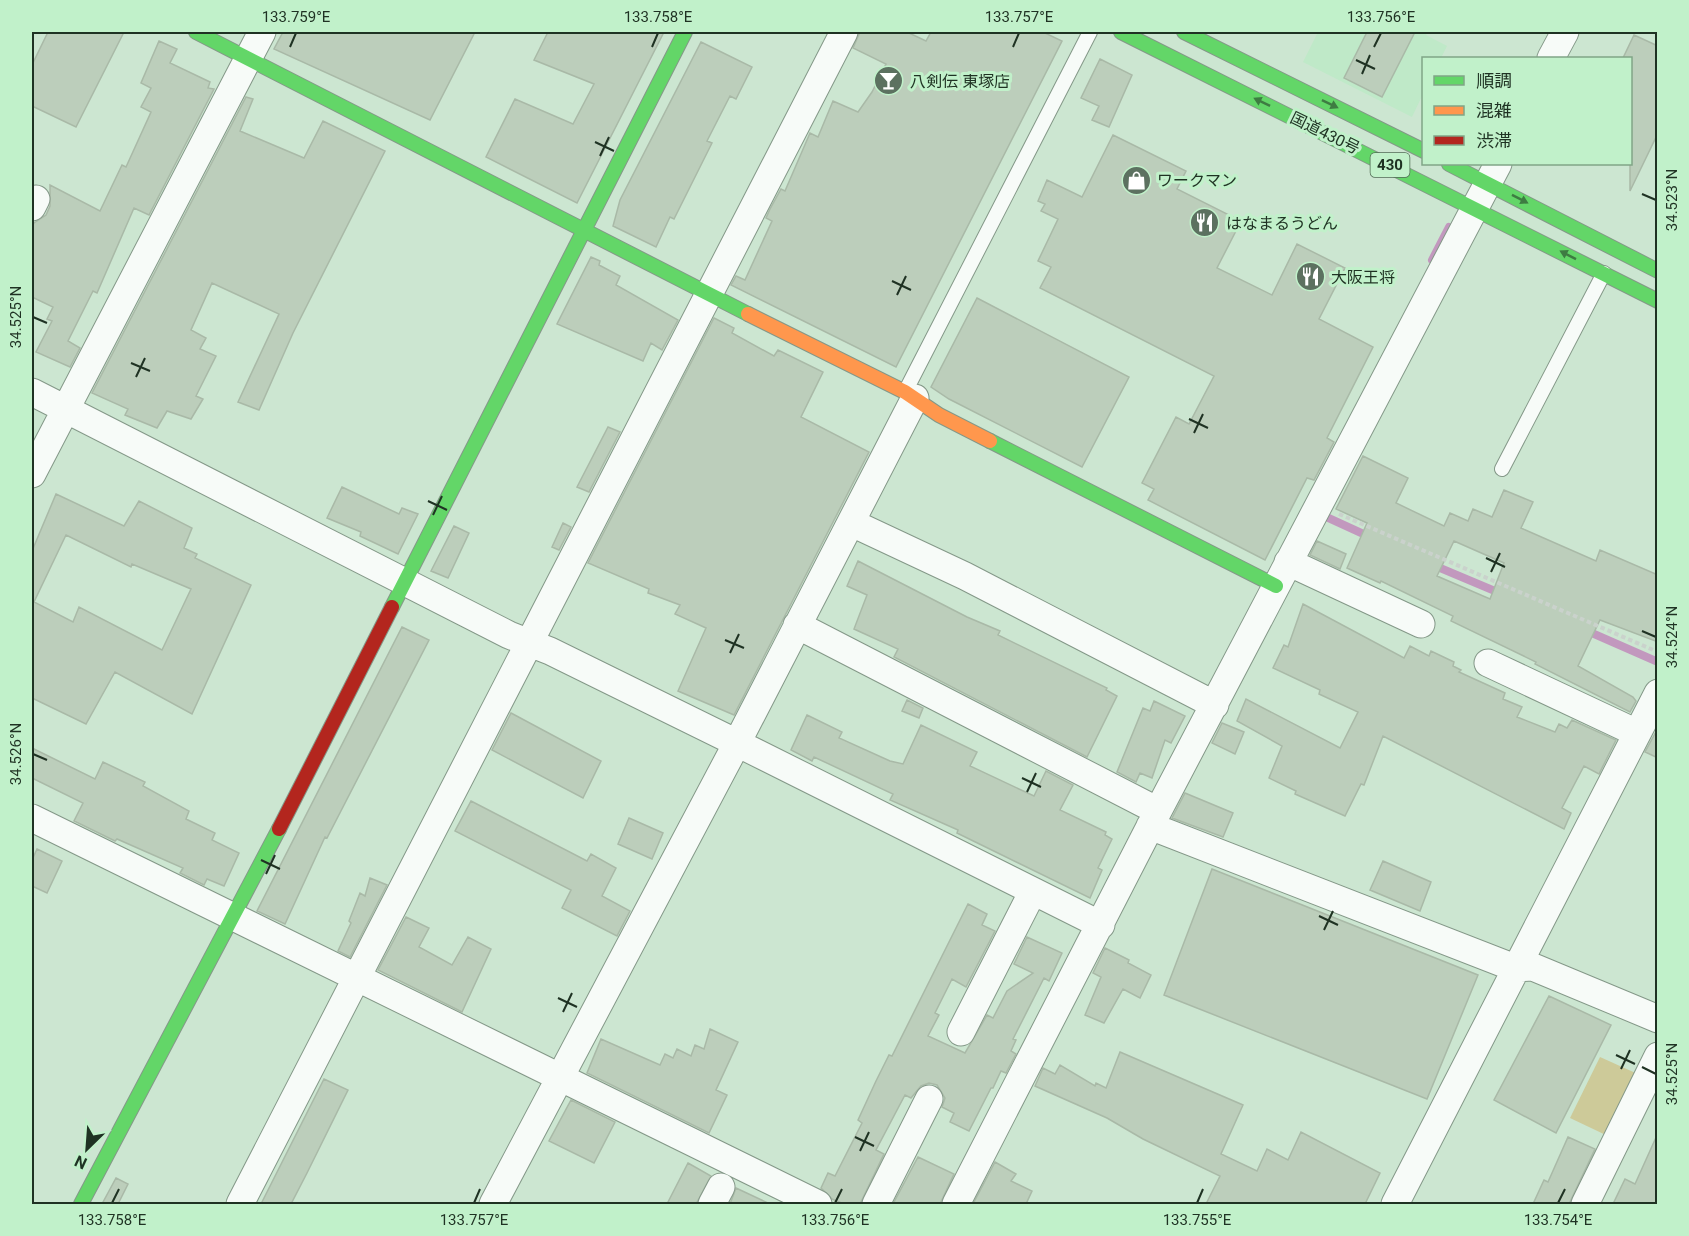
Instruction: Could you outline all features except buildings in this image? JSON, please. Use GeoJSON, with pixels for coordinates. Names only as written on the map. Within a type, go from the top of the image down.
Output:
{"type":"FeatureCollection","features":[{"type":"Feature","properties":{"kind":"main road"},"geometry":{"type":"LineString","coordinates":[[196,32],[910,395],[939,415],[1269,583]]}},
{"type":"Feature","properties":{"kind":"main road"},"geometry":{"type":"LineString","coordinates":[[81,1204],[405,581],[685,32]]}},
{"type":"Feature","properties":{"kind":"main road","name":"国道430号"},"geometry":{"type":"LineString","coordinates":[[1121,32],[1658,301]]}},
{"type":"Feature","properties":{"kind":"main road","name":"国道430号"},"geometry":{"type":"LineString","coordinates":[[1184,32],[1422,150]]}},
{"type":"Feature","properties":{"kind":"main road"},"geometry":{"type":"LineString","coordinates":[[1454,165],[1493,173],[1658,271]]}},
{"type":"Feature","properties":{"kind":"street"},"geometry":{"type":"LineString","coordinates":[[32,474],[262,32]]}},
{"type":"Feature","properties":{"kind":"street"},"geometry":{"type":"LineString","coordinates":[[240,1204],[844,32]]}},
{"type":"Feature","properties":{"kind":"street"},"geometry":{"type":"LineString","coordinates":[[1552,57],[1565,32]]}},
{"type":"Feature","properties":{"kind":"street"},"geometry":{"type":"LineString","coordinates":[[956,1204],[1154,818],[1215,705],[1269,583],[1288,562],[1319,506],[1493,173]]}},
{"type":"Feature","properties":{"kind":"street"},"geometry":{"type":"LineString","coordinates":[[32,392],[528,643],[737,743],[1101,925]]}},
{"type":"Feature","properties":{"kind":"street"},"geometry":{"type":"LineString","coordinates":[[493,1204],[852,523],[910,395]]}},
{"type":"Feature","properties":{"kind":"street"},"geometry":{"type":"LineString","coordinates":[[852,523],[975,581],[1215,705]]}},
{"type":"Feature","properties":{"kind":"street"},"geometry":{"type":"LineString","coordinates":[[1288,562],[1421,624]]}},
{"type":"Feature","properties":{"kind":"street"},"geometry":{"type":"LineString","coordinates":[[797,625],[1154,818],[1515,968],[1533,968],[1658,1019]]}},
{"type":"Feature","properties":{"kind":"street"},"geometry":{"type":"LineString","coordinates":[[1488,663],[1637,733]]}},
{"type":"Feature","properties":{"kind":"street"},"geometry":{"type":"LineString","coordinates":[[1395,1204],[1658,693]]}},
{"type":"Feature","properties":{"kind":"street"},"geometry":{"type":"LineString","coordinates":[[32,818],[818,1204]]}},
{"type":"Feature","properties":{"kind":"street"},"geometry":{"type":"LineString","coordinates":[[961,1032],[1033,891]]}},
{"type":"Feature","properties":{"kind":"street"},"geometry":{"type":"LineString","coordinates":[[1586,1204],[1658,1056]]}},
{"type":"Feature","properties":{"kind":"street"},"geometry":{"type":"LineString","coordinates":[[876,1204],[929,1099]]}},
{"type":"Feature","properties":{"kind":"lane"},"geometry":{"type":"LineString","coordinates":[[910,395],[1090,32]]}},
{"type":"Feature","properties":{"kind":"lane"},"geometry":{"type":"LineString","coordinates":[[1502,470],[1604,273]]}},
{"type":"Feature","properties":{"kind":"path"},"geometry":{"type":"LineString","coordinates":[[1319,506],[1658,652]]}},
{"type":"Feature","properties":{"kind":"shaded area"},"geometry":{"type":"Polygon","coordinates":[[[1318,32],[1428,32],[1426,35],[1447,46],[1442,57],[1422,57],[1422,96],[1412,117],[1303,62],[1318,32]]]}},
{"type":"Feature","properties":{"kind":"shaded area"},"geometry":{"type":"Polygon","coordinates":[[[1600,1057],[1640,1075],[1610,1137],[1570,1118],[1600,1057]]]}},
{"type":"Feature","properties":{"kind":"waterway"},"geometry":{"type":"LineString","coordinates":[[1432,260],[1449,227]]}},
{"type":"Feature","properties":{"kind":"waterway"},"geometry":{"type":"LineString","coordinates":[[1322,515],[1370,537]]}},
{"type":"Feature","properties":{"kind":"waterway"},"geometry":{"type":"LineString","coordinates":[[1433,565],[1502,594]]}},
{"type":"Feature","properties":{"kind":"waterway"},"geometry":{"type":"LineString","coordinates":[[1585,630],[1658,662]]}},
{"type":"Feature","properties":{"kind":"traffic: fast"},"geometry":{"type":"LineString","coordinates":[[196,32],[748,314]]}},
{"type":"Feature","properties":{"kind":"traffic: fast"},"geometry":{"type":"LineString","coordinates":[[392,607],[685,32]]}},
{"type":"Feature","properties":{"kind":"traffic: fast"},"geometry":{"type":"LineString","coordinates":[[1121,32],[1658,301]]}},
{"type":"Feature","properties":{"kind":"traffic: fast"},"geometry":{"type":"LineString","coordinates":[[1184,32],[1422,150]]}},
{"type":"Feature","properties":{"kind":"traffic: fast"},"geometry":{"type":"LineString","coordinates":[[1451,165],[1658,271]]}},
{"type":"Feature","properties":{"kind":"traffic: fast"},"geometry":{"type":"LineString","coordinates":[[990,441],[1276,586]]}},
{"type":"Feature","properties":{"kind":"traffic: fast"},"geometry":{"type":"LineString","coordinates":[[81,1204],[279,829]]}},
{"type":"Feature","properties":{"kind":"traffic: slow"},"geometry":{"type":"LineString","coordinates":[[748,314],[905,392],[939,415],[990,441]]}},
{"type":"Feature","properties":{"kind":"traffic: jam"},"geometry":{"type":"LineString","coordinates":[[279,829],[392,607]]}},
{"type":"Feature","properties":{"kind":"place","name":"八剣伝 東塚店"},"geometry":{"type":"Point","coordinates":[889,81]}},
{"type":"Feature","properties":{"kind":"place","name":"ワークマン"},"geometry":{"type":"Point","coordinates":[1136,180]}},
{"type":"Feature","properties":{"kind":"place","name":"はなまるうどん"},"geometry":{"type":"Point","coordinates":[1205,223]}},
{"type":"Feature","properties":{"kind":"place","name":"大阪王将"},"geometry":{"type":"Point","coordinates":[1310,277]}}]}
